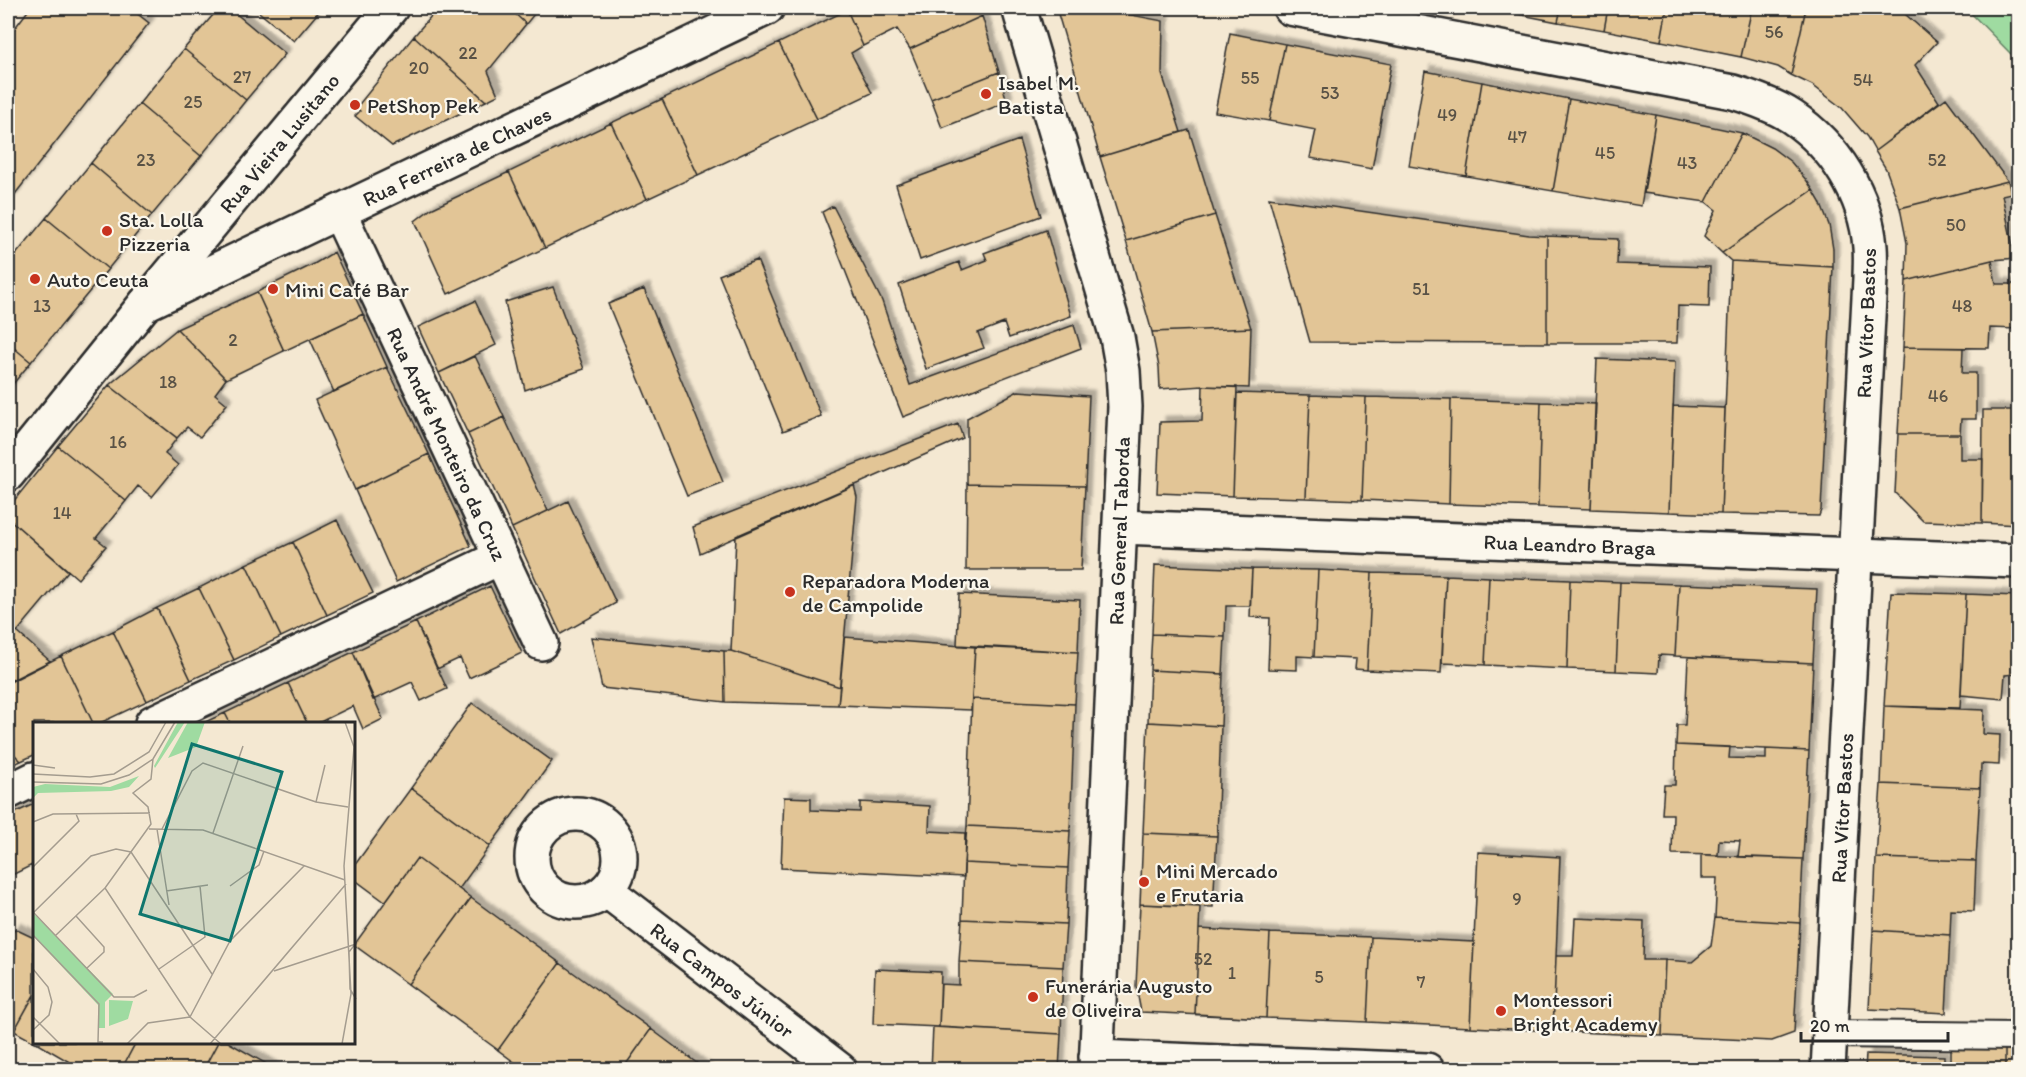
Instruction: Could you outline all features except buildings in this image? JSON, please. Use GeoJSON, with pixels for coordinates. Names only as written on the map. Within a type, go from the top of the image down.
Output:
{"type":"FeatureCollection","features":[{"type":"Feature","properties":{"kind":"street","name":"Rua Vieira Lusitano"},"geometry":{"type":"LineString","coordinates":[[8,474],[145,304],[391,8]]}},
{"type":"Feature","properties":{"kind":"street","name":"Rua Ferreira de Chaves"},"geometry":{"type":"LineString","coordinates":[[145,304],[767,8]]}},
{"type":"Feature","properties":{"kind":"street","name":"Rua General Taborda"},"geometry":{"type":"LineString","coordinates":[[1019,8],[1117,337],[1123,371],[1125,407],[1096,1064]]}},
{"type":"Feature","properties":{"kind":"street","name":"Rua Vítor Bastos"},"geometry":{"type":"LineString","coordinates":[[1290,8],[1732,92],[1764,102],[1791,116],[1816,135],[1837,159],[1853,185],[1864,215],[1870,246],[1870,279],[1828,1070]]}},
{"type":"Feature","properties":{"kind":"street","name":"Rua André Monteiro da Cruz"},"geometry":{"type":"LineString","coordinates":[[339,212],[541,644]]}},
{"type":"Feature","properties":{"kind":"street","name":"Rua Leandro Braga"},"geometry":{"type":"LineString","coordinates":[[1120,527],[2019,561]]}},
{"type":"Feature","properties":{"kind":"street"},"geometry":{"type":"LineString","coordinates":[[154,722],[501,557]]}},
{"type":"Feature","properties":{"kind":"street"},"geometry":{"type":"LineString","coordinates":[[8,792],[33,780]]}},
{"type":"Feature","properties":{"kind":"street","name":"Rua Campos Júnior"},"geometry":{"type":"LineString","coordinates":[[606,890],[840,1070]]}},
{"type":"Feature","properties":{"kind":"street"},"geometry":{"type":"LineString","coordinates":[[1096,1064],[1427,1070]]}},
{"type":"Feature","properties":{"kind":"lane"},"geometry":{"type":"LineString","coordinates":[[1831,1034],[2019,1035]]}},
{"type":"Feature","properties":{"kind":"green space"},"geometry":{"type":"Polygon","coordinates":[[[1966,8],[2018,8],[2018,54],[2011,54],[1966,8]]]}},
{"type":"Feature","properties":{"kind":"place","name":"Isabel M. Batista"},"geometry":{"type":"Point","coordinates":[986,94]}},
{"type":"Feature","properties":{"kind":"place","name":"PetShop Pek"},"geometry":{"type":"Point","coordinates":[355,105]}},
{"type":"Feature","properties":{"kind":"place","name":"Sta. Lolla Pizzeria"},"geometry":{"type":"Point","coordinates":[107,231]}},
{"type":"Feature","properties":{"kind":"place","name":"Auto Ceuta"},"geometry":{"type":"Point","coordinates":[35,279]}},
{"type":"Feature","properties":{"kind":"place","name":"Mini Café Bar"},"geometry":{"type":"Point","coordinates":[273,289]}},
{"type":"Feature","properties":{"kind":"place","name":"Reparadora Moderna de Campolide"},"geometry":{"type":"Point","coordinates":[790,592]}},
{"type":"Feature","properties":{"kind":"place","name":"Mini Mercado e Frutaria"},"geometry":{"type":"Point","coordinates":[1144,882]}},
{"type":"Feature","properties":{"kind":"place","name":"Funerária Augusto de Oliveira"},"geometry":{"type":"Point","coordinates":[1033,997]}},
{"type":"Feature","properties":{"kind":"place","name":"Montessori Bright Academy"},"geometry":{"type":"Point","coordinates":[1501,1011]}}]}
